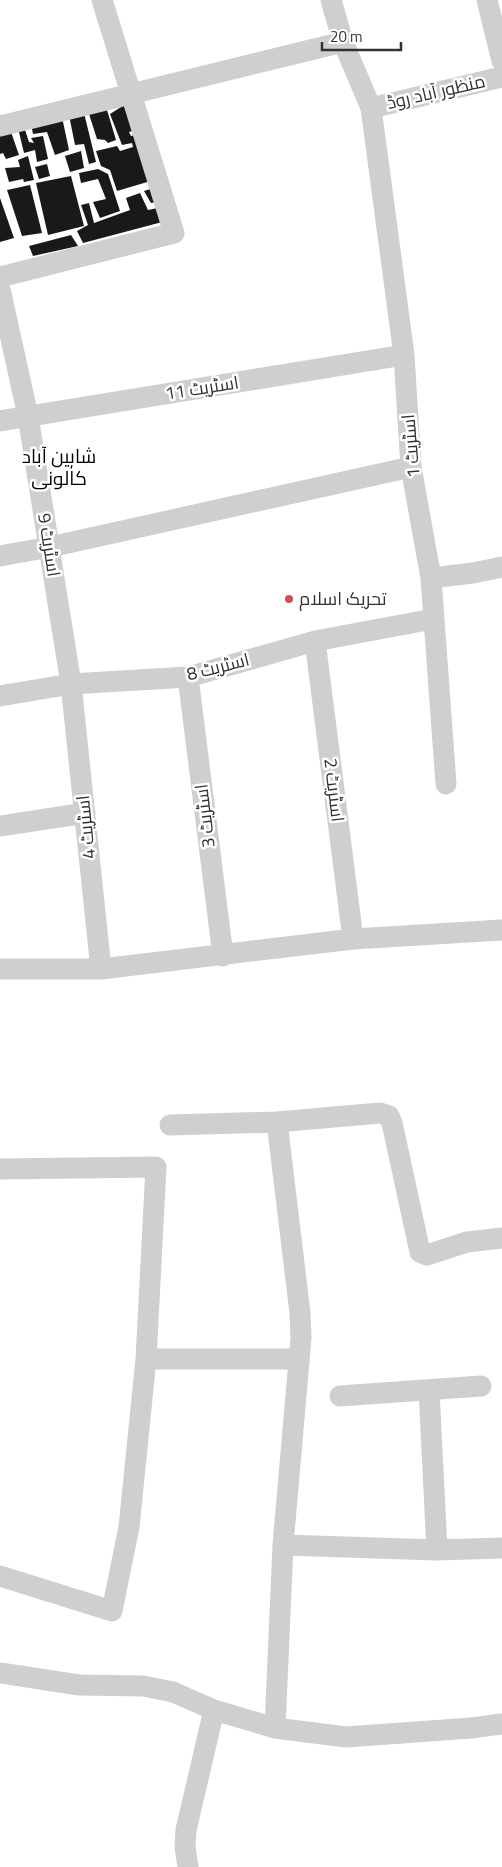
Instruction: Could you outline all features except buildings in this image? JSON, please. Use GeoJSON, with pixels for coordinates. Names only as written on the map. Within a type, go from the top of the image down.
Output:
{"type":"FeatureCollection","features":[{"type":"Feature","properties":{"kind":"street"},"geometry":{"type":"LineString","coordinates":[[0,277],[174,233],[102,0]]}},
{"type":"Feature","properties":{"kind":"street","name":"اسٹریٹ 1"},"geometry":{"type":"LineString","coordinates":[[331,0],[343,42],[371,108],[404,355],[411,467],[431,578],[446,784]]}},
{"type":"Feature","properties":{"kind":"street"},"geometry":{"type":"LineString","coordinates":[[486,0],[502,61]]}},
{"type":"Feature","properties":{"kind":"street"},"geometry":{"type":"LineString","coordinates":[[0,126],[343,42]]}},
{"type":"Feature","properties":{"kind":"street","name":"منظور آباد روڈ"},"geometry":{"type":"LineString","coordinates":[[371,108],[502,77]]}},
{"type":"Feature","properties":{"kind":"street","name":"اسٹریٹ 9"},"geometry":{"type":"LineString","coordinates":[[0,289],[28,416],[71,684]]}},
{"type":"Feature","properties":{"kind":"street","name":"اسٹریٹ 11"},"geometry":{"type":"LineString","coordinates":[[0,421],[404,355]]}},
{"type":"Feature","properties":{"kind":"street"},"geometry":{"type":"LineString","coordinates":[[0,556],[50,547],[411,467]]}},
{"type":"Feature","properties":{"kind":"street"},"geometry":{"type":"LineString","coordinates":[[431,578],[502,567]]}},
{"type":"Feature","properties":{"kind":"street","name":"اسٹریٹ 8"},"geometry":{"type":"LineString","coordinates":[[0,696],[71,684],[188,676],[314,640],[433,619]]}},
{"type":"Feature","properties":{"kind":"street","name":"اسٹریٹ 2"},"geometry":{"type":"LineString","coordinates":[[314,640],[353,939]]}},
{"type":"Feature","properties":{"kind":"street","name":"اسٹریٹ 3"},"geometry":{"type":"LineString","coordinates":[[188,676],[222,956]]}},
{"type":"Feature","properties":{"kind":"street","name":"اسٹریٹ 4"},"geometry":{"type":"LineString","coordinates":[[71,684],[101,969]]}},
{"type":"Feature","properties":{"kind":"street"},"geometry":{"type":"LineString","coordinates":[[0,826],[85,813]]}},
{"type":"Feature","properties":{"kind":"street"},"geometry":{"type":"LineString","coordinates":[[0,969],[101,969],[353,939],[502,930]]}},
{"type":"Feature","properties":{"kind":"street"},"geometry":{"type":"LineString","coordinates":[[170,1125],[277,1122],[380,1113],[389,1116],[420,1252],[426,1255],[466,1242],[502,1238]]}},
{"type":"Feature","properties":{"kind":"street"},"geometry":{"type":"LineString","coordinates":[[275,1728],[283,1545],[299,1359],[300,1312],[277,1122]]}},
{"type":"Feature","properties":{"kind":"street"},"geometry":{"type":"LineString","coordinates":[[0,1169],[156,1167],[146,1359],[129,1527],[112,1611],[0,1576]]}},
{"type":"Feature","properties":{"kind":"street"},"geometry":{"type":"LineString","coordinates":[[146,1359],[299,1359]]}},
{"type":"Feature","properties":{"kind":"street"},"geometry":{"type":"LineString","coordinates":[[340,1396],[481,1386]]}},
{"type":"Feature","properties":{"kind":"street"},"geometry":{"type":"LineString","coordinates":[[429,1390],[437,1550]]}},
{"type":"Feature","properties":{"kind":"street"},"geometry":{"type":"LineString","coordinates":[[283,1545],[437,1550],[502,1548]]}},
{"type":"Feature","properties":{"kind":"street"},"geometry":{"type":"LineString","coordinates":[[0,1673],[79,1685],[143,1686],[173,1692],[214,1710],[275,1728],[346,1736],[471,1728],[502,1724]]}},
{"type":"Feature","properties":{"kind":"street"},"geometry":{"type":"LineString","coordinates":[[188,1867],[185,1848],[186,1830],[214,1710]]}},
{"type":"Feature","properties":{"kind":"place","name":"تحریک اسلام"},"geometry":{"type":"Point","coordinates":[289,599]}},
{"type":"Feature","properties":{"kind":"district","name":"شاہین آباد کالونی"},"geometry":{"type":"Point","coordinates":[59,467]}}]}
